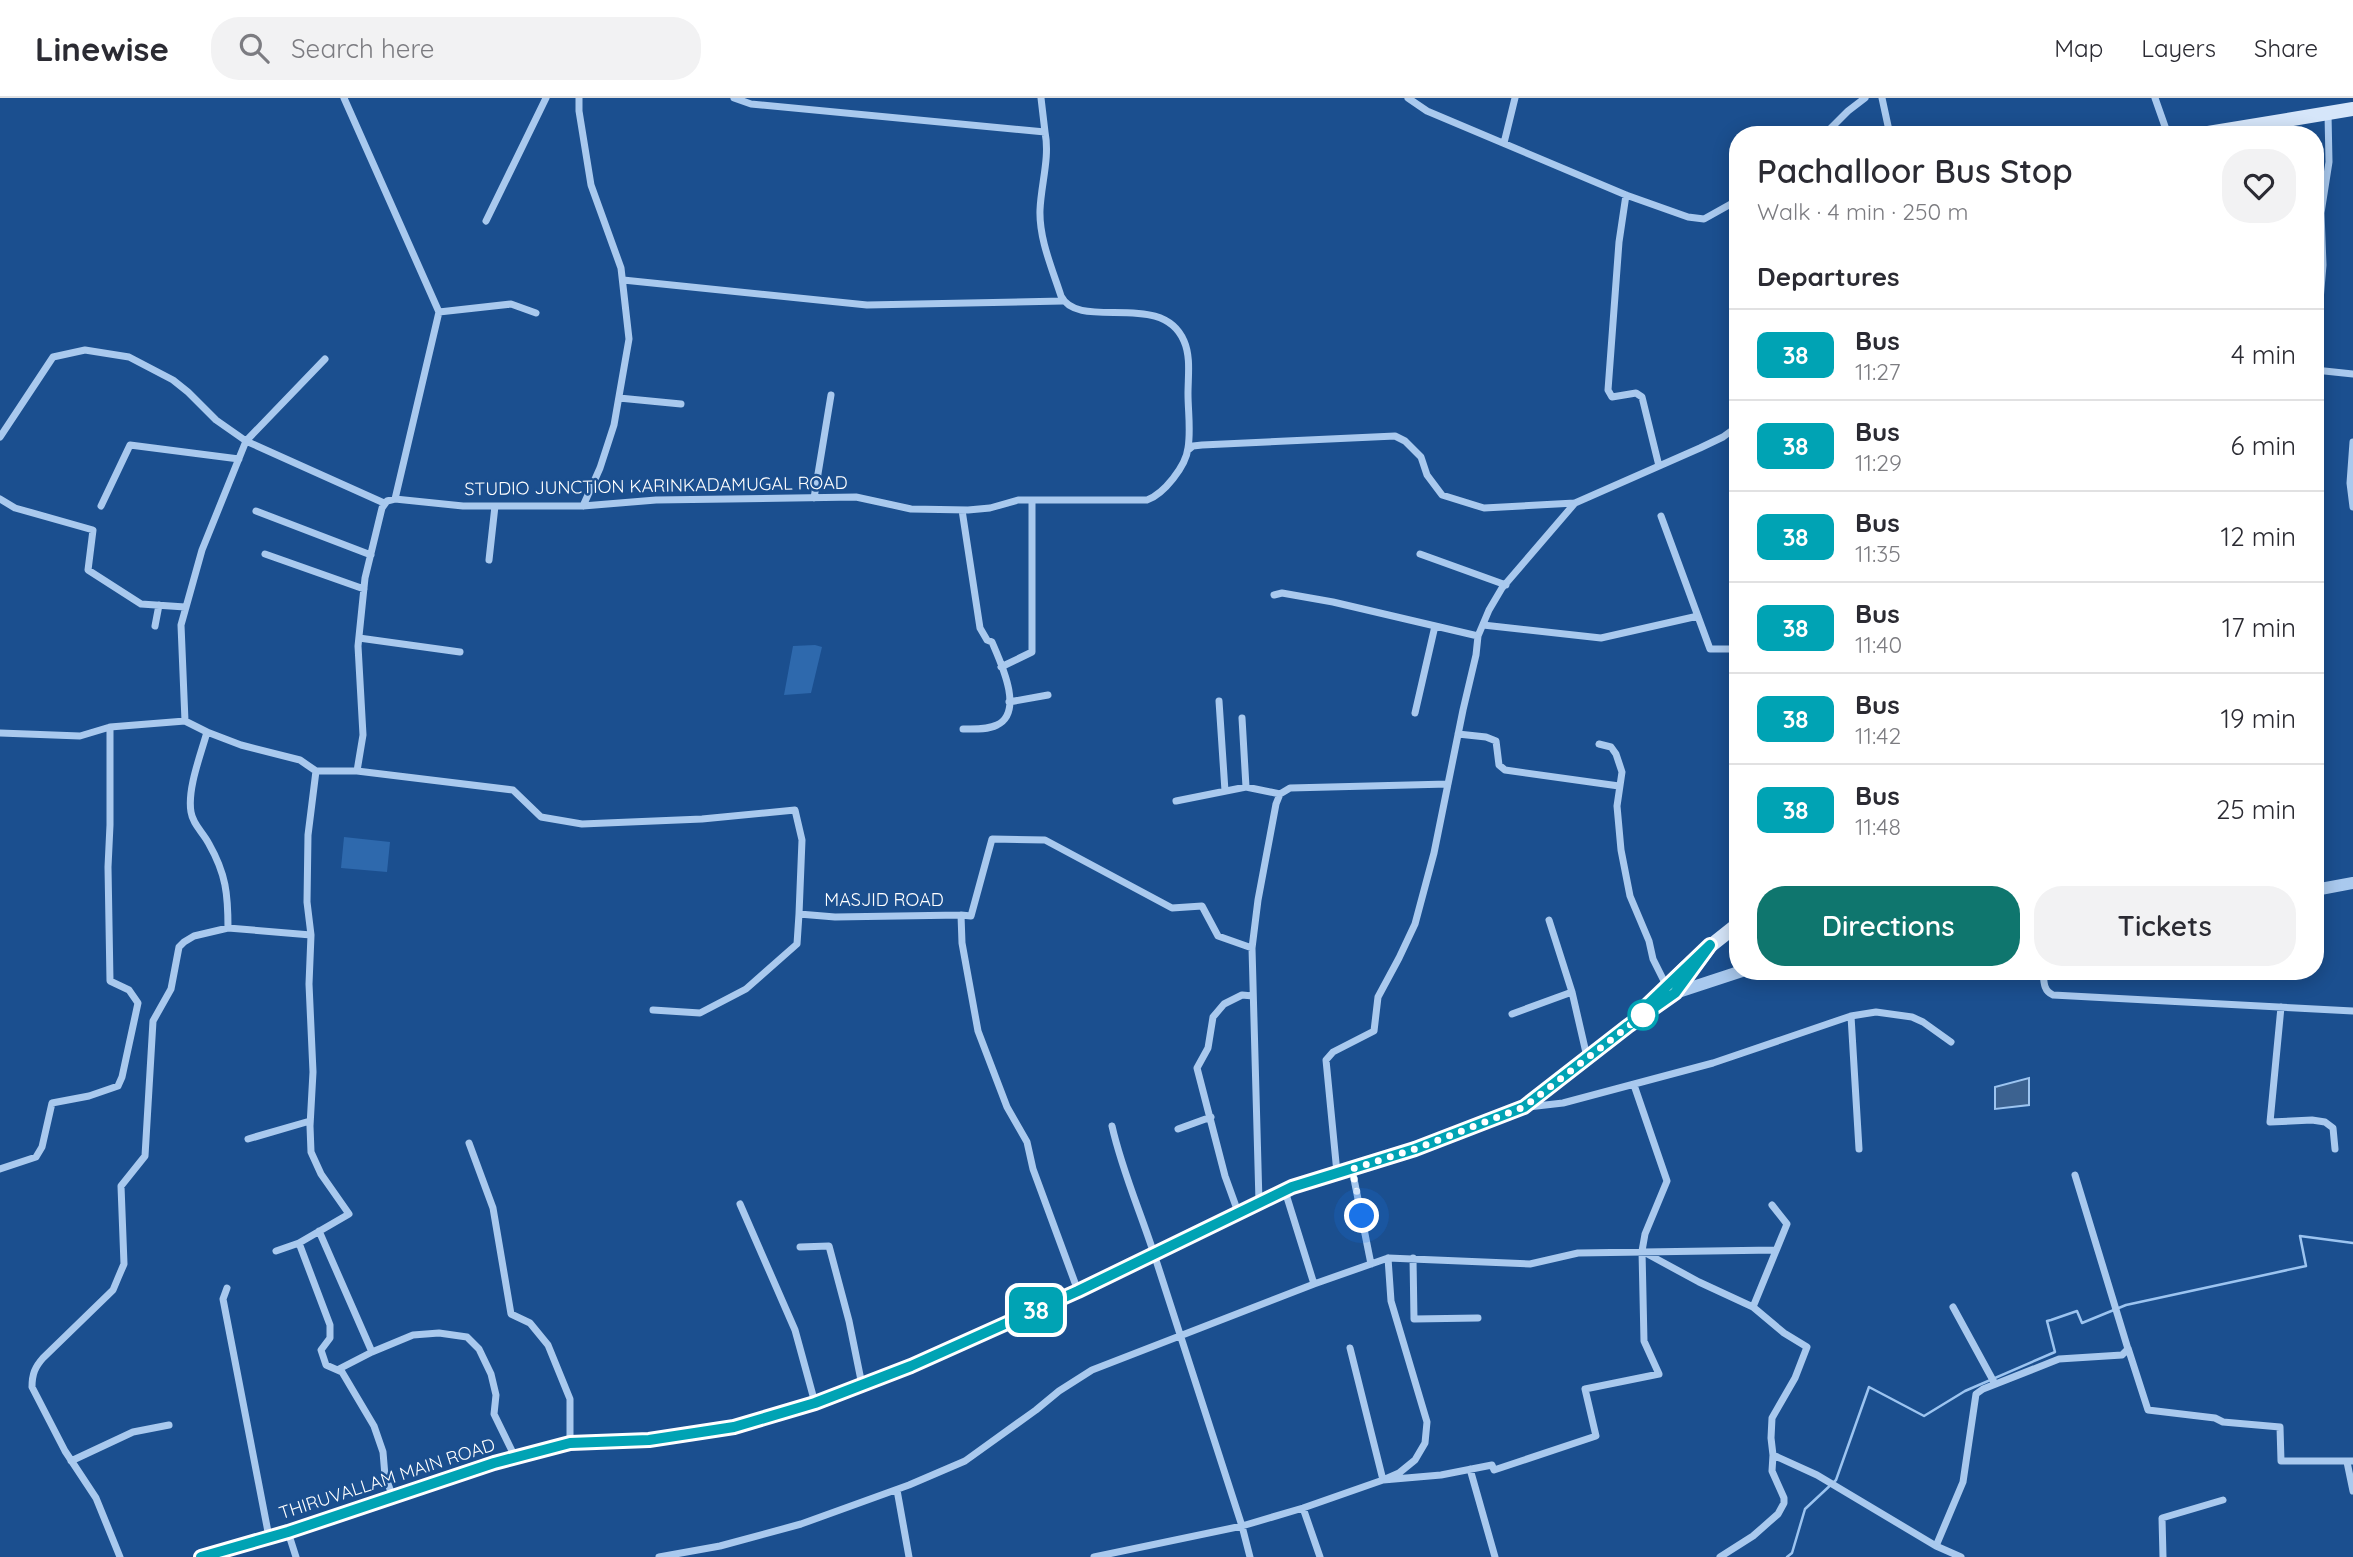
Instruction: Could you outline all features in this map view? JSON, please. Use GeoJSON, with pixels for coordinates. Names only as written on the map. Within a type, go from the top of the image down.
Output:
{"type":"FeatureCollection","features":[{"type":"Feature","properties":{"kind":"main road"},"geometry":{"type":"LineString","coordinates":[[2250,126],[2353,109]]}},
{"type":"Feature","properties":{"kind":"main road","name":"THIRUVALLAM MAIN ROAD"},"geometry":{"type":"LineString","coordinates":[[201,1557],[570,1443],[649,1440],[734,1427],[815,1403],[911,1366],[1078,1291],[1285,1191],[1415,1149],[1524,1107],[1628,1026],[1671,989],[1710,945],[1729,931]]}},
{"type":"Feature","properties":{"kind":"street"},"geometry":{"type":"LineString","coordinates":[[344,98],[439,312],[395,499]]}},
{"type":"Feature","properties":{"kind":"street"},"geometry":{"type":"LineString","coordinates":[[486,221],[546,98]]}},
{"type":"Feature","properties":{"kind":"street"},"geometry":{"type":"LineString","coordinates":[[579,98],[591,186],[616,250],[623,280],[629,339],[614,425],[583,506]]}},
{"type":"Feature","properties":{"kind":"street"},"geometry":{"type":"LineString","coordinates":[[734,98],[751,104],[1045,132]]}},
{"type":"Feature","properties":{"kind":"street"},"geometry":{"type":"LineString","coordinates":[[1041,98],[1047,144],[1040,209],[1041,228],[1063,300]]}},
{"type":"Feature","properties":{"kind":"street"},"geometry":{"type":"LineString","coordinates":[[1408,98],[1427,111],[1626,195],[1698,219],[1709,217],[1729,205]]}},
{"type":"Feature","properties":{"kind":"street"},"geometry":{"type":"LineString","coordinates":[[1504,143],[1515,98]]}},
{"type":"Feature","properties":{"kind":"street"},"geometry":{"type":"LineString","coordinates":[[1833,126],[1865,98]]}},
{"type":"Feature","properties":{"kind":"street"},"geometry":{"type":"LineString","coordinates":[[1882,98],[1888,126]]}},
{"type":"Feature","properties":{"kind":"street"},"geometry":{"type":"LineString","coordinates":[[2155,98],[2164,126]]}},
{"type":"Feature","properties":{"kind":"street"},"geometry":{"type":"LineString","coordinates":[[2324,194],[2329,162],[2328,113]]}},
{"type":"Feature","properties":{"kind":"street"},"geometry":{"type":"LineString","coordinates":[[1626,195],[1619,242],[1608,390],[1612,397],[1636,393],[1642,397],[1659,466]]}},
{"type":"Feature","properties":{"kind":"street"},"geometry":{"type":"LineString","coordinates":[[623,280],[867,305],[1063,300],[1077,310],[1153,316],[1172,325],[1182,337],[1188,360],[1188,450]]}},
{"type":"Feature","properties":{"kind":"street"},"geometry":{"type":"LineString","coordinates":[[439,312],[511,304],[536,313]]}},
{"type":"Feature","properties":{"kind":"street"},"geometry":{"type":"LineString","coordinates":[[0,437],[53,357],[85,350],[129,357],[173,380],[188,391],[216,420],[246,441],[384,503],[364,589],[359,638],[363,735],[357,771],[316,771],[300,760],[241,745],[185,721],[110,727],[80,736],[0,733]]}},
{"type":"Feature","properties":{"kind":"street"},"geometry":{"type":"LineString","coordinates":[[185,721],[181,625],[202,550],[246,441],[326,359]]}},
{"type":"Feature","properties":{"kind":"street"},"geometry":{"type":"LineString","coordinates":[[2324,371],[2353,374]]}},
{"type":"Feature","properties":{"kind":"street"},"geometry":{"type":"LineString","coordinates":[[814,498],[831,395]]}},
{"type":"Feature","properties":{"kind":"street"},"geometry":{"type":"LineString","coordinates":[[619,398],[681,404]]}},
{"type":"Feature","properties":{"kind":"street"},"geometry":{"type":"LineString","coordinates":[[1188,450],[1202,445],[1395,436],[1410,445],[1421,457],[1427,475],[1442,495],[1484,508],[1575,503],[1729,433]]}},
{"type":"Feature","properties":{"kind":"street"},"geometry":{"type":"LineString","coordinates":[[2353,442],[2350,482],[2353,507]]}},
{"type":"Feature","properties":{"kind":"street"},"geometry":{"type":"LineString","coordinates":[[101,506],[130,445],[239,459]]}},
{"type":"Feature","properties":{"kind":"street","name":"STUDIO JUNCTION KARINKADAMUGAL ROAD"},"geometry":{"type":"LineString","coordinates":[[384,503],[395,499],[463,506],[583,506],[656,499],[856,497],[911,509],[962,510],[990,508],[1018,500],[1147,500],[1155,498],[1174,477],[1188,450]]}},
{"type":"Feature","properties":{"kind":"street"},"geometry":{"type":"LineString","coordinates":[[0,499],[15,508],[93,530],[88,570],[141,604],[185,607]]}},
{"type":"Feature","properties":{"kind":"street"},"geometry":{"type":"LineString","coordinates":[[1001,667],[1032,652],[1032,500]]}},
{"type":"Feature","properties":{"kind":"street"},"geometry":{"type":"LineString","coordinates":[[1337,1174],[1326,1060],[1334,1052],[1371,1035],[1375,1029],[1378,997],[1415,924],[1434,853],[1478,636],[1494,600],[1575,503]]}},
{"type":"Feature","properties":{"kind":"street"},"geometry":{"type":"LineString","coordinates":[[489,560],[495,506]]}},
{"type":"Feature","properties":{"kind":"street"},"geometry":{"type":"LineString","coordinates":[[962,510],[980,628],[987,640],[992,642],[1008,682],[1009,702],[1007,712],[998,725],[963,729]]}},
{"type":"Feature","properties":{"kind":"street"},"geometry":{"type":"LineString","coordinates":[[256,511],[371,555]]}},
{"type":"Feature","properties":{"kind":"street"},"geometry":{"type":"LineString","coordinates":[[1661,516],[1710,649],[1729,649]]}},
{"type":"Feature","properties":{"kind":"street"},"geometry":{"type":"LineString","coordinates":[[265,554],[364,589]]}},
{"type":"Feature","properties":{"kind":"street"},"geometry":{"type":"LineString","coordinates":[[1420,554],[1506,585]]}},
{"type":"Feature","properties":{"kind":"street"},"geometry":{"type":"LineString","coordinates":[[1274,595],[1282,593],[1333,602],[1478,636]]}},
{"type":"Feature","properties":{"kind":"street"},"geometry":{"type":"LineString","coordinates":[[155,626],[159,605]]}},
{"type":"Feature","properties":{"kind":"street"},"geometry":{"type":"LineString","coordinates":[[1483,625],[1601,638],[1698,616]]}},
{"type":"Feature","properties":{"kind":"street"},"geometry":{"type":"LineString","coordinates":[[1415,713],[1435,626]]}},
{"type":"Feature","properties":{"kind":"street"},"geometry":{"type":"LineString","coordinates":[[359,638],[460,652]]}},
{"type":"Feature","properties":{"kind":"street"},"geometry":{"type":"LineString","coordinates":[[1009,702],[1048,695]]}},
{"type":"Feature","properties":{"kind":"street"},"geometry":{"type":"LineString","coordinates":[[1219,701],[1225,791]]}},
{"type":"Feature","properties":{"kind":"street"},"geometry":{"type":"LineString","coordinates":[[1242,718],[1246,787]]}},
{"type":"Feature","properties":{"kind":"street"},"geometry":{"type":"LineString","coordinates":[[0,1169],[36,1157],[43,1147],[52,1102],[109,1090],[118,1086],[122,1077],[138,1003],[129,990],[110,981],[110,727]]}},
{"type":"Feature","properties":{"kind":"street"},"geometry":{"type":"LineString","coordinates":[[207,732],[190,809],[193,823],[208,842],[225,878],[228,928]]}},
{"type":"Feature","properties":{"kind":"street"},"geometry":{"type":"LineString","coordinates":[[1458,734],[1486,737],[1496,741],[1499,765],[1505,770],[1619,786]]}},
{"type":"Feature","properties":{"kind":"street"},"geometry":{"type":"LineString","coordinates":[[1599,744],[1611,747],[1622,772],[1617,806],[1630,896],[1649,941],[1653,959],[1671,989],[1729,974]]}},
{"type":"Feature","properties":{"kind":"street"},"geometry":{"type":"LineString","coordinates":[[275,1251],[299,1242],[349,1214],[321,1174],[311,1152],[311,934],[307,902],[308,835],[316,771]]}},
{"type":"Feature","properties":{"kind":"street","name":"MASJID ROAD"},"geometry":{"type":"LineString","coordinates":[[357,771],[513,790],[541,817],[582,824],[702,819],[795,810],[802,840],[799,914],[835,917],[961,915],[962,943],[978,1031],[1007,1107],[1027,1142],[1033,1169],[1078,1291]]}},
{"type":"Feature","properties":{"kind":"street"},"geometry":{"type":"LineString","coordinates":[[1259,1203],[1252,948],[1258,900],[1280,794],[1290,788],[1448,784]]}},
{"type":"Feature","properties":{"kind":"street"},"geometry":{"type":"LineString","coordinates":[[1176,801],[1246,787],[1280,794]]}},
{"type":"Feature","properties":{"kind":"street"},"geometry":{"type":"LineString","coordinates":[[961,915],[971,916],[992,839],[1045,840],[1172,908],[1202,906],[1218,936],[1252,948]]}},
{"type":"Feature","properties":{"kind":"street"},"geometry":{"type":"LineString","coordinates":[[2324,888],[2353,883]]}},
{"type":"Feature","properties":{"kind":"street"},"geometry":{"type":"LineString","coordinates":[[653,1010],[700,1013],[746,989],[797,944],[799,914]]}},
{"type":"Feature","properties":{"kind":"street"},"geometry":{"type":"LineString","coordinates":[[1549,920],[1572,992],[1587,1057]]}},
{"type":"Feature","properties":{"kind":"street"},"geometry":{"type":"LineString","coordinates":[[120,1557],[96,1498],[71,1461],[32,1387],[35,1367],[113,1290],[124,1264],[121,1186],[145,1156],[153,1021],[171,989],[179,947],[194,936],[228,928],[311,934]]}},
{"type":"Feature","properties":{"kind":"street"},"geometry":{"type":"LineString","coordinates":[[2044,980],[2048,993],[2053,995],[2353,1011]]}},
{"type":"Feature","properties":{"kind":"street"},"geometry":{"type":"LineString","coordinates":[[1512,1014],[1572,992]]}},
{"type":"Feature","properties":{"kind":"street"},"geometry":{"type":"LineString","coordinates":[[1238,1213],[1225,1176],[1197,1068],[1208,1048],[1213,1017],[1224,1004],[1242,995],[1253,996]]}},
{"type":"Feature","properties":{"kind":"street"},"geometry":{"type":"LineString","coordinates":[[2281,1007],[2270,1122],[2325,1122],[2333,1128],[2335,1149]]}},
{"type":"Feature","properties":{"kind":"street"},"geometry":{"type":"LineString","coordinates":[[1524,1107],[1563,1104],[1634,1085],[1713,1063],[1852,1016],[1876,1012],[1912,1017],[1951,1042]]}},
{"type":"Feature","properties":{"kind":"street"},"geometry":{"type":"LineString","coordinates":[[1852,1016],[1859,1149]]}},
{"type":"Feature","properties":{"kind":"street"},"geometry":{"type":"LineString","coordinates":[[1383,1480],[1441,1475],[1492,1465],[1494,1470],[1595,1436],[1585,1389],[1659,1374],[1644,1341],[1642,1251],[1645,1234],[1667,1181],[1634,1085]]}},
{"type":"Feature","properties":{"kind":"street"},"geometry":{"type":"LineString","coordinates":[[1178,1129],[1211,1117]]}},
{"type":"Feature","properties":{"kind":"street"},"geometry":{"type":"LineString","coordinates":[[248,1139],[310,1121]]}},
{"type":"Feature","properties":{"kind":"street"},"geometry":{"type":"LineString","coordinates":[[1112,1126],[1120,1160],[1154,1253],[1250,1557]]}},
{"type":"Feature","properties":{"kind":"street"},"geometry":{"type":"LineString","coordinates":[[469,1143],[493,1208],[511,1314],[530,1323],[548,1345],[570,1399],[570,1443]]}},
{"type":"Feature","properties":{"kind":"street"},"geometry":{"type":"LineString","coordinates":[[1352,1169],[1371,1264]]}},
{"type":"Feature","properties":{"kind":"street"},"geometry":{"type":"LineString","coordinates":[[2075,1175],[2148,1410],[2215,1418],[2223,1422],[2280,1427],[2281,1461],[2350,1462],[2353,1491]]}},
{"type":"Feature","properties":{"kind":"street"},"geometry":{"type":"LineString","coordinates":[[1285,1191],[1314,1284]]}},
{"type":"Feature","properties":{"kind":"street"},"geometry":{"type":"LineString","coordinates":[[740,1204],[795,1330],[815,1403]]}},
{"type":"Feature","properties":{"kind":"street"},"geometry":{"type":"LineString","coordinates":[[1753,1307],[1787,1224],[1772,1205]]}},
{"type":"Feature","properties":{"kind":"street"},"geometry":{"type":"LineString","coordinates":[[319,1231],[372,1352]]}},
{"type":"Feature","properties":{"kind":"street"},"geometry":{"type":"LineString","coordinates":[[299,1242],[330,1325],[330,1338],[321,1350],[325,1363],[339,1369],[380,1438],[385,1476],[393,1498]]}},
{"type":"Feature","properties":{"kind":"street"},"geometry":{"type":"LineString","coordinates":[[800,1247],[829,1246],[849,1321],[862,1385]]}},
{"type":"Feature","properties":{"kind":"street"},"geometry":{"type":"LineString","coordinates":[[659,1557],[720,1546],[801,1524],[897,1490],[965,1461],[1059,1391],[1092,1370],[1388,1258],[1531,1264],[1578,1253],[1775,1250]]}},
{"type":"Feature","properties":{"kind":"street"},"geometry":{"type":"LineString","coordinates":[[1642,1251],[1753,1307],[1784,1333],[1807,1347],[1796,1378],[1772,1418],[1772,1471],[1784,1498],[1782,1508],[1753,1536],[1720,1557]]}},
{"type":"Feature","properties":{"kind":"street"},"geometry":{"type":"LineString","coordinates":[[1094,1557],[1242,1526],[1303,1508],[1383,1480],[1399,1473],[1415,1460],[1425,1443],[1427,1433],[1423,1402],[1391,1301],[1388,1258]]}},
{"type":"Feature","properties":{"kind":"street"},"geometry":{"type":"LineString","coordinates":[[1413,1258],[1414,1319],[1478,1318]]}},
{"type":"Feature","properties":{"kind":"street"},"geometry":{"type":"LineString","coordinates":[[227,1288],[223,1299],[269,1538]]}},
{"type":"Feature","properties":{"kind":"street"},"geometry":{"type":"LineString","coordinates":[[1953,1307],[1995,1384]]}},
{"type":"Feature","properties":{"kind":"street"},"geometry":{"type":"LineString","coordinates":[[339,1369],[372,1352],[421,1333],[452,1334],[472,1340],[491,1374],[496,1395],[494,1414],[515,1458]]}},
{"type":"Feature","properties":{"kind":"street"},"geometry":{"type":"LineString","coordinates":[[1936,1546],[1963,1482],[1974,1397],[1995,1384],[2059,1359],[2122,1356],[2128,1347]]}},
{"type":"Feature","properties":{"kind":"street"},"geometry":{"type":"LineString","coordinates":[[1350,1348],[1383,1480]]}},
{"type":"Feature","properties":{"kind":"street"},"geometry":{"type":"LineString","coordinates":[[71,1461],[133,1432],[169,1424]]}},
{"type":"Feature","properties":{"kind":"street"},"geometry":{"type":"LineString","coordinates":[[1773,1455],[1817,1475],[1936,1546],[1961,1557]]}},
{"type":"Feature","properties":{"kind":"street"},"geometry":{"type":"LineString","coordinates":[[1470,1469],[1495,1557]]}},
{"type":"Feature","properties":{"kind":"street"},"geometry":{"type":"LineString","coordinates":[[897,1490],[909,1557]]}},
{"type":"Feature","properties":{"kind":"street"},"geometry":{"type":"LineString","coordinates":[[2163,1557],[2162,1518],[2223,1500]]}},
{"type":"Feature","properties":{"kind":"street"},"geometry":{"type":"LineString","coordinates":[[1303,1508],[1320,1557]]}},
{"type":"Feature","properties":{"kind":"street"},"geometry":{"type":"LineString","coordinates":[[288,1532],[296,1557]]}},
{"type":"Feature","properties":{"kind":"shaded area"},"geometry":{"type":"Polygon","coordinates":[[[793,646],[822,647],[811,693],[784,695],[793,646]]]}},
{"type":"Feature","properties":{"kind":"shaded area"},"geometry":{"type":"Polygon","coordinates":[[[344,837],[390,842],[387,872],[341,868],[344,837]]]}},
{"type":"Feature","properties":{"kind":"shaded area"},"geometry":{"type":"Polygon","coordinates":[[[2029,1078],[2029,1105],[1995,1109],[1995,1087],[2029,1078]]]}},
{"type":"Feature","properties":{"kind":"waterway"},"geometry":{"type":"LineString","coordinates":[[1787,1557],[1792,1553],[1805,1509],[1836,1480],[1869,1387],[1924,1416],[1965,1391],[2055,1352],[2047,1321],[2077,1311],[2082,1323],[2126,1305],[2306,1266],[2300,1236],[2353,1243]]}},
{"type":"Feature","properties":{"kind":"bus line","name":"38"},"geometry":{"type":"LineString","coordinates":[[201,1557],[288,1532],[494,1463],[570,1443],[649,1440],[734,1427],[815,1403],[911,1366],[1078,1291],[1292,1187],[1415,1149],[1524,1107],[1675,993],[1710,945],[1640,1012]]}},
{"type":"Feature","properties":{"kind":"route"},"geometry":{"type":"LineString","coordinates":[[1362,1216],[1352,1169],[1415,1149],[1524,1107],[1643,1015]]}}]}
